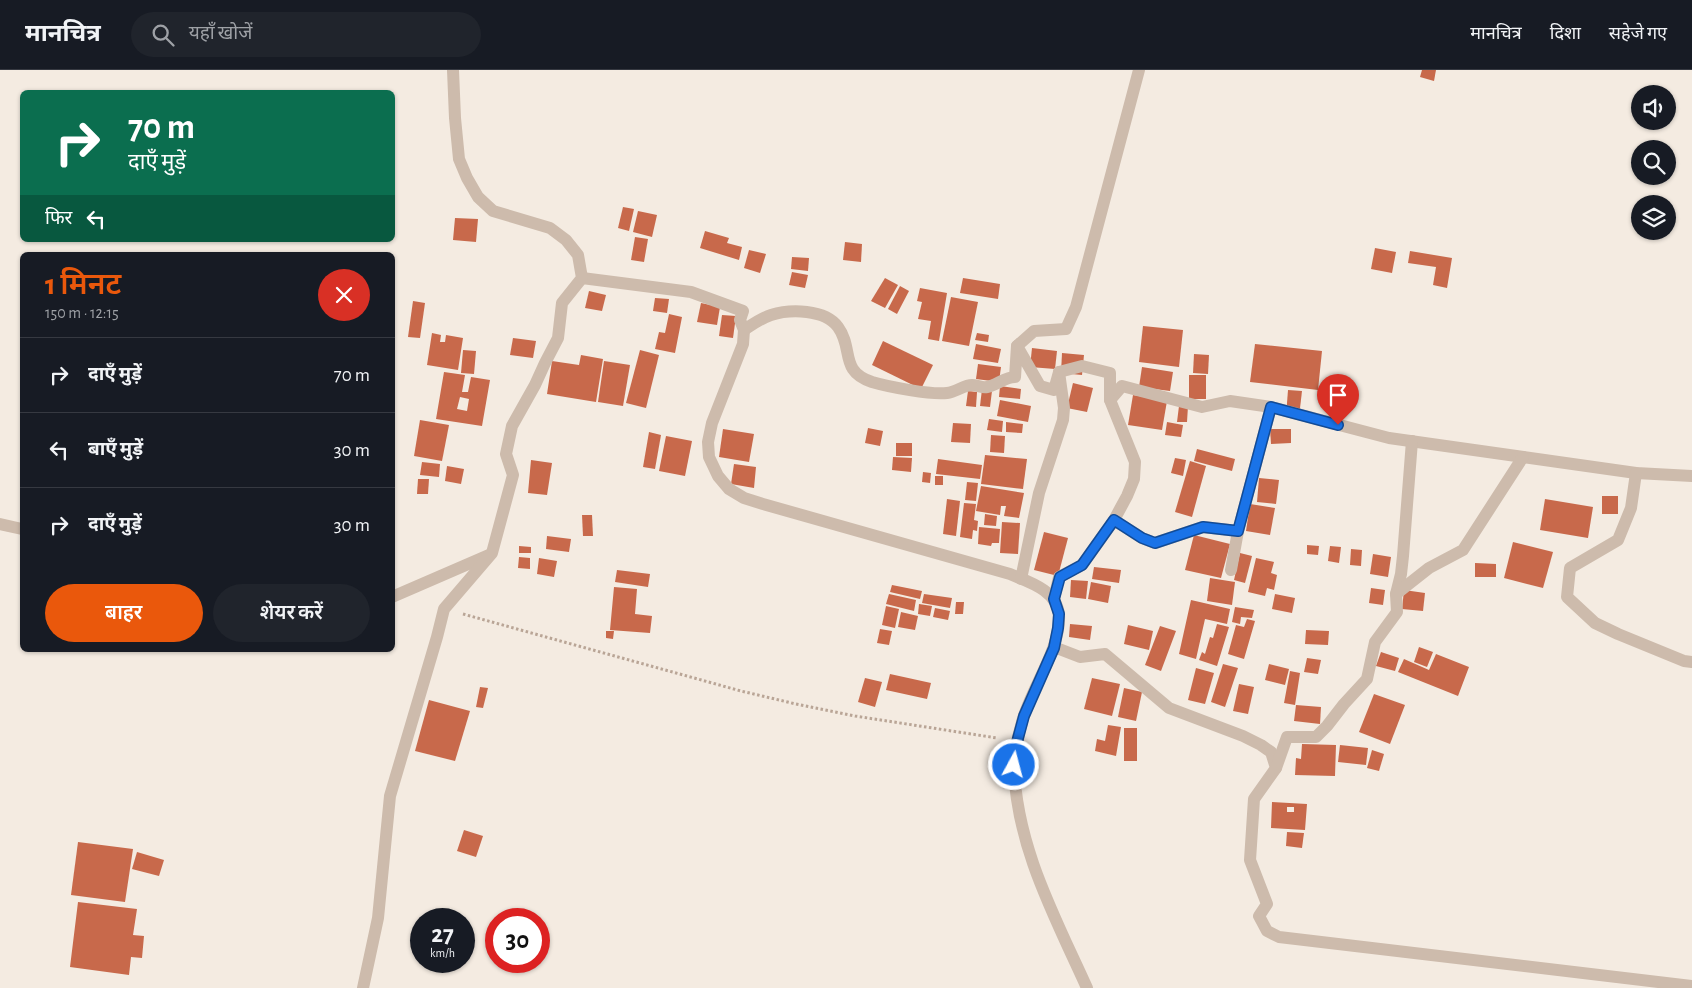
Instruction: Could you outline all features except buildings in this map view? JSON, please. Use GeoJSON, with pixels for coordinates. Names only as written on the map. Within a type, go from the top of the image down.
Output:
{"type":"FeatureCollection","features":[{"type":"Feature","properties":{"kind":"street"},"geometry":{"type":"LineString","coordinates":[[363,988],[378,918],[390,796],[444,609],[492,553],[513,475],[506,454],[512,426],[535,386],[544,363],[558,338],[562,303],[582,278],[578,255],[566,240],[550,228],[493,211],[478,198],[459,159],[453,70]]}},
{"type":"Feature","properties":{"kind":"street"},"geometry":{"type":"LineString","coordinates":[[744,330],[760,320],[786,312],[819,315],[830,320],[838,327],[844,337],[853,371],[872,382],[948,393],[970,385],[986,387],[1010,377],[1016,377],[1018,346],[1034,331],[1066,329],[1076,307],[1138,70]]}},
{"type":"Feature","properties":{"kind":"street"},"geometry":{"type":"LineString","coordinates":[[582,278],[691,292],[743,311],[740,320],[744,330],[743,344],[712,423],[708,442],[709,457],[718,476],[729,489],[744,498],[763,504],[1010,574],[1043,588],[1054,599],[1059,614],[1054,648],[1024,716],[1017,742],[1014,765],[1024,839],[1039,881],[1087,988]]}},
{"type":"Feature","properties":{"kind":"street"},"geometry":{"type":"LineString","coordinates":[[1018,346],[1040,386],[1054,390],[1059,372]]}},
{"type":"Feature","properties":{"kind":"street"},"geometry":{"type":"LineString","coordinates":[[1054,599],[1060,577],[1082,565],[1114,520],[1134,479],[1135,462],[1110,400],[1110,373],[1082,366],[1059,372]]}},
{"type":"Feature","properties":{"kind":"street"},"geometry":{"type":"LineString","coordinates":[[1021,579],[1039,493],[1063,420],[1064,408],[1059,372]]}},
{"type":"Feature","properties":{"kind":"street"},"geometry":{"type":"LineString","coordinates":[[1110,400],[1122,386],[1202,407],[1230,401],[1271,407],[1389,438],[1636,473],[1692,476]]}},
{"type":"Feature","properties":{"kind":"street"},"geometry":{"type":"LineString","coordinates":[[1231,570],[1238,531],[1271,407]]}},
{"type":"Feature","properties":{"kind":"street"},"geometry":{"type":"LineString","coordinates":[[1412,441],[1403,556],[1396,594],[1397,612],[1375,642],[1367,679],[1316,737],[1287,737],[1276,768],[1254,799],[1250,860],[1267,904],[1260,916],[1267,931],[1279,937],[1692,986]]}},
{"type":"Feature","properties":{"kind":"street"},"geometry":{"type":"LineString","coordinates":[[1396,594],[1429,568],[1463,550],[1523,457]]}},
{"type":"Feature","properties":{"kind":"street"},"geometry":{"type":"LineString","coordinates":[[1636,473],[1631,508],[1618,540],[1570,568],[1567,596],[1594,623],[1634,641],[1692,662]]}},
{"type":"Feature","properties":{"kind":"street"},"geometry":{"type":"LineString","coordinates":[[1114,520],[1142,538],[1155,543],[1203,527],[1238,531]]}},
{"type":"Feature","properties":{"kind":"street"},"geometry":{"type":"LineString","coordinates":[[0,524],[20,529]]}},
{"type":"Feature","properties":{"kind":"street"},"geometry":{"type":"LineString","coordinates":[[395,596],[492,553]]}},
{"type":"Feature","properties":{"kind":"street"},"geometry":{"type":"LineString","coordinates":[[1054,648],[1080,657],[1105,654],[1169,708],[1262,744],[1271,752],[1276,768]]}},
{"type":"Feature","properties":{"kind":"path"},"geometry":{"type":"LineString","coordinates":[[444,609],[796,704],[856,716],[1017,742]]}},
{"type":"Feature","properties":{"kind":"route"},"geometry":{"type":"LineString","coordinates":[[1014,765],[1017,742],[1024,716],[1054,648],[1059,614],[1054,599],[1060,577],[1082,565],[1114,520],[1142,538],[1155,543],[1203,527],[1238,531],[1271,407],[1338,425]]}}]}
